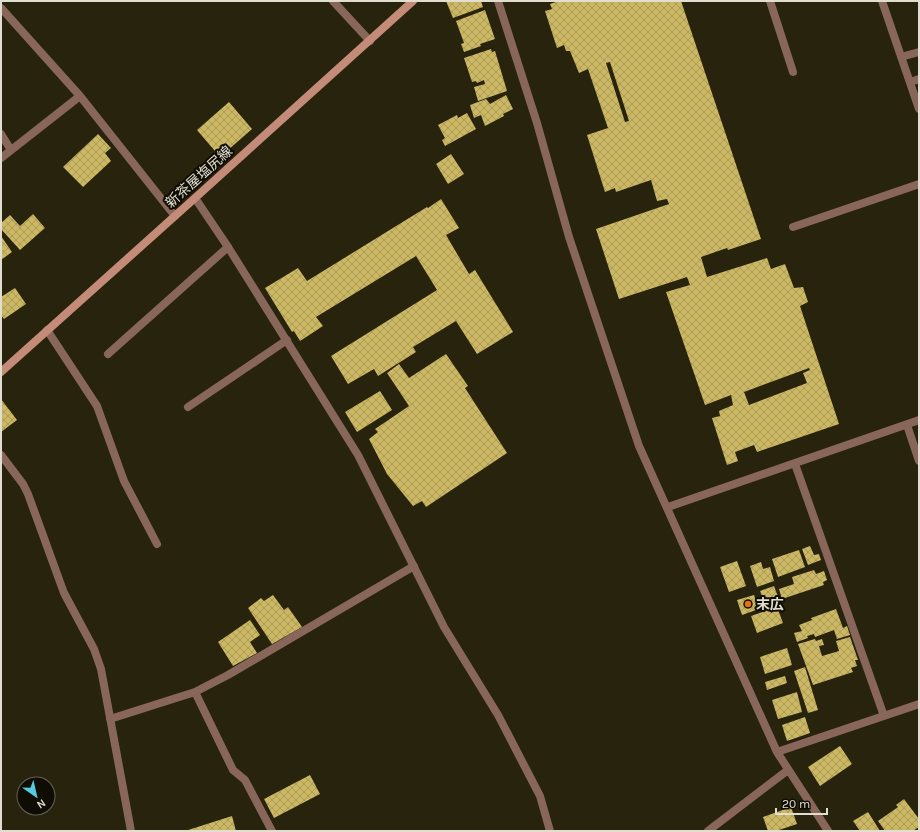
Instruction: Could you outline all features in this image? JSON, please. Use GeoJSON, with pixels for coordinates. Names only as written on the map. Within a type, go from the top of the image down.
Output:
{"type":"FeatureCollection","features":[{"type":"Feature","properties":{"kind":"main road","name":"新茶屋塩尻線"},"geometry":{"type":"LineString","coordinates":[[1,372],[413,1]]}},
{"type":"Feature","properties":{"kind":"street"},"geometry":{"type":"LineString","coordinates":[[333,1],[370,41]]}},
{"type":"Feature","properties":{"kind":"street"},"geometry":{"type":"LineString","coordinates":[[498,1],[538,122],[574,252],[639,446],[668,507],[777,752],[828,831]]}},
{"type":"Feature","properties":{"kind":"street"},"geometry":{"type":"LineString","coordinates":[[770,1],[793,72]]}},
{"type":"Feature","properties":{"kind":"street"},"geometry":{"type":"LineString","coordinates":[[882,1],[919,109]]}},
{"type":"Feature","properties":{"kind":"street"},"geometry":{"type":"LineString","coordinates":[[1,8],[80,96],[175,216]]}},
{"type":"Feature","properties":{"kind":"street"},"geometry":{"type":"LineString","coordinates":[[901,57],[919,52]]}},
{"type":"Feature","properties":{"kind":"street"},"geometry":{"type":"LineString","coordinates":[[910,82],[919,79]]}},
{"type":"Feature","properties":{"kind":"street"},"geometry":{"type":"LineString","coordinates":[[1,158],[80,96]]}},
{"type":"Feature","properties":{"kind":"street"},"geometry":{"type":"LineString","coordinates":[[1,134],[11,150]]}},
{"type":"Feature","properties":{"kind":"street"},"geometry":{"type":"LineString","coordinates":[[793,227],[919,184]]}},
{"type":"Feature","properties":{"kind":"street"},"geometry":{"type":"LineString","coordinates":[[196,198],[358,455],[444,627],[498,715],[540,796],[550,831]]}},
{"type":"Feature","properties":{"kind":"street"},"geometry":{"type":"LineString","coordinates":[[108,354],[228,247]]}},
{"type":"Feature","properties":{"kind":"street"},"geometry":{"type":"LineString","coordinates":[[47,330],[97,406],[124,481],[157,544]]}},
{"type":"Feature","properties":{"kind":"street"},"geometry":{"type":"LineString","coordinates":[[188,407],[286,340]]}},
{"type":"Feature","properties":{"kind":"street"},"geometry":{"type":"LineString","coordinates":[[668,507],[919,420]]}},
{"type":"Feature","properties":{"kind":"street"},"geometry":{"type":"LineString","coordinates":[[907,425],[919,461]]}},
{"type":"Feature","properties":{"kind":"street"},"geometry":{"type":"LineString","coordinates":[[1,455],[23,484],[28,494],[64,593],[94,650],[101,669],[131,831]]}},
{"type":"Feature","properties":{"kind":"street"},"geometry":{"type":"LineString","coordinates":[[795,464],[884,716]]}},
{"type":"Feature","properties":{"kind":"street"},"geometry":{"type":"LineString","coordinates":[[110,719],[195,692],[228,675],[414,566]]}},
{"type":"Feature","properties":{"kind":"street"},"geometry":{"type":"LineString","coordinates":[[195,692],[233,770],[246,780],[272,831]]}},
{"type":"Feature","properties":{"kind":"street"},"geometry":{"type":"LineString","coordinates":[[777,752],[919,704]]}},
{"type":"Feature","properties":{"kind":"street"},"geometry":{"type":"LineString","coordinates":[[708,831],[788,770]]}},
{"type":"Feature","properties":{"kind":"building"},"geometry":{"type":"Polygon","coordinates":[[[446,1],[481,1],[483,7],[453,18],[446,1]]]}},
{"type":"Feature","properties":{"kind":"building"},"geometry":{"type":"Polygon","coordinates":[[[559,1],[681,1],[761,239],[701,257],[707,277],[767,258],[771,269],[785,264],[794,288],[803,287],[808,302],[800,306],[839,424],[757,452],[754,445],[735,452],[738,461],[727,465],[712,418],[720,416],[719,411],[733,405],[731,395],[705,405],[666,292],[690,285],[687,277],[619,299],[596,229],[669,204],[667,199],[657,201],[651,180],[616,192],[615,188],[605,192],[587,135],[608,128],[588,69],[579,73],[570,51],[566,51],[564,45],[557,48],[545,11],[552,9],[550,4],[559,1]],[[610,62],[606,63],[625,122],[629,121],[610,62]],[[809,368],[744,392],[749,405],[807,383],[803,373],[810,370],[809,368]]]}},
{"type":"Feature","properties":{"kind":"building"},"geometry":{"type":"Polygon","coordinates":[[[485,10],[495,39],[464,52],[461,44],[464,43],[456,21],[485,10]]]}},
{"type":"Feature","properties":{"kind":"building"},"geometry":{"type":"Polygon","coordinates":[[[491,49],[492,52],[495,51],[507,91],[478,101],[474,87],[485,84],[484,80],[477,83],[476,81],[472,82],[464,58],[491,49]]]}},
{"type":"Feature","properties":{"kind":"building"},"geometry":{"type":"Polygon","coordinates":[[[506,95],[513,109],[503,114],[504,116],[485,126],[481,115],[474,118],[470,105],[486,99],[490,104],[506,95]]]}},
{"type":"Feature","properties":{"kind":"building"},"geometry":{"type":"Polygon","coordinates":[[[229,102],[252,129],[220,157],[197,130],[229,102]]]}},
{"type":"Feature","properties":{"kind":"building"},"geometry":{"type":"Polygon","coordinates":[[[467,113],[476,129],[445,146],[442,140],[445,138],[438,125],[457,115],[458,118],[467,113]]]}},
{"type":"Feature","properties":{"kind":"building"},"geometry":{"type":"Polygon","coordinates":[[[98,134],[111,148],[105,153],[111,161],[83,187],[63,167],[98,134]]]}},
{"type":"Feature","properties":{"kind":"building"},"geometry":{"type":"Polygon","coordinates":[[[451,154],[464,174],[448,184],[436,164],[451,154]]]}},
{"type":"Feature","properties":{"kind":"building"},"geometry":{"type":"Polygon","coordinates":[[[441,199],[459,228],[446,235],[469,274],[475,270],[513,332],[477,354],[456,321],[413,347],[416,352],[378,376],[374,369],[348,384],[331,356],[437,290],[416,256],[316,317],[323,326],[300,341],[294,331],[292,332],[265,288],[298,268],[307,281],[441,199]]]}},
{"type":"Feature","properties":{"kind":"building"},"geometry":{"type":"Polygon","coordinates":[[[33,214],[45,228],[20,250],[1,229],[1,223],[10,215],[20,226],[33,214]]]}},
{"type":"Feature","properties":{"kind":"building"},"geometry":{"type":"Polygon","coordinates":[[[1,236],[12,252],[1,260],[1,236]]]}},
{"type":"Feature","properties":{"kind":"building"},"geometry":{"type":"Polygon","coordinates":[[[15,288],[26,304],[4,319],[1,315],[1,297],[15,288]]]}},
{"type":"Feature","properties":{"kind":"building"},"geometry":{"type":"Polygon","coordinates":[[[446,354],[468,386],[465,388],[507,453],[426,507],[422,501],[413,506],[387,474],[369,439],[378,432],[375,429],[409,406],[387,373],[399,364],[409,378],[446,354]]]}},
{"type":"Feature","properties":{"kind":"building"},"geometry":{"type":"Polygon","coordinates":[[[380,391],[392,410],[357,432],[345,412],[380,391]]]}},
{"type":"Feature","properties":{"kind":"building"},"geometry":{"type":"Polygon","coordinates":[[[1,399],[17,420],[1,432],[1,399]]]}},
{"type":"Feature","properties":{"kind":"building"},"geometry":{"type":"Polygon","coordinates":[[[810,546],[814,555],[819,554],[821,560],[808,565],[802,549],[810,546]]]}},
{"type":"Feature","properties":{"kind":"building"},"geometry":{"type":"Polygon","coordinates":[[[799,550],[805,567],[778,577],[772,559],[799,550]]]}},
{"type":"Feature","properties":{"kind":"building"},"geometry":{"type":"Polygon","coordinates":[[[737,561],[746,586],[729,592],[720,567],[737,561]]]}},
{"type":"Feature","properties":{"kind":"building"},"geometry":{"type":"Polygon","coordinates":[[[761,562],[763,569],[770,567],[774,581],[757,587],[750,566],[761,562]]]}},
{"type":"Feature","properties":{"kind":"building"},"geometry":{"type":"Polygon","coordinates":[[[814,570],[816,574],[824,571],[827,580],[823,582],[824,585],[782,599],[779,589],[794,584],[792,577],[814,570]]]}},
{"type":"Feature","properties":{"kind":"building"},"geometry":{"type":"Polygon","coordinates":[[[774,586],[780,602],[766,607],[760,591],[774,586]]]}},
{"type":"Feature","properties":{"kind":"building"},"geometry":{"type":"Polygon","coordinates":[[[273,595],[284,610],[288,607],[302,627],[272,644],[248,608],[261,598],[264,601],[273,595]]]}},
{"type":"Feature","properties":{"kind":"building"},"geometry":{"type":"Polygon","coordinates":[[[754,595],[759,609],[742,615],[737,600],[754,595]]]}},
{"type":"Feature","properties":{"kind":"building"},"geometry":{"type":"Polygon","coordinates":[[[777,607],[783,623],[757,633],[751,616],[777,607]]]}},
{"type":"Feature","properties":{"kind":"building"},"geometry":{"type":"Polygon","coordinates":[[[836,609],[843,628],[847,626],[850,635],[837,639],[834,630],[815,637],[814,634],[807,636],[808,638],[797,642],[794,633],[802,631],[799,625],[812,620],[811,618],[836,609]]]}},
{"type":"Feature","properties":{"kind":"building"},"geometry":{"type":"Polygon","coordinates":[[[250,620],[260,635],[250,642],[257,653],[233,666],[218,642],[250,620]]]}},
{"type":"Feature","properties":{"kind":"building"},"geometry":{"type":"Polygon","coordinates":[[[850,637],[858,660],[855,660],[857,666],[851,668],[853,672],[813,685],[798,644],[815,639],[816,641],[822,639],[824,645],[819,646],[822,656],[839,651],[836,641],[850,637]]]}},
{"type":"Feature","properties":{"kind":"building"},"geometry":{"type":"Polygon","coordinates":[[[787,648],[792,665],[765,674],[760,657],[787,648]]]}},
{"type":"Feature","properties":{"kind":"building"},"geometry":{"type":"Polygon","coordinates":[[[805,667],[818,710],[808,713],[794,671],[805,667]]]}},
{"type":"Feature","properties":{"kind":"building"},"geometry":{"type":"Polygon","coordinates":[[[785,676],[787,683],[767,690],[765,682],[785,676]]]}},
{"type":"Feature","properties":{"kind":"building"},"geometry":{"type":"Polygon","coordinates":[[[797,692],[802,712],[778,719],[772,700],[797,692]]]}},
{"type":"Feature","properties":{"kind":"building"},"geometry":{"type":"Polygon","coordinates":[[[805,717],[810,733],[787,741],[782,725],[805,717]]]}},
{"type":"Feature","properties":{"kind":"building"},"geometry":{"type":"Polygon","coordinates":[[[840,746],[852,764],[820,786],[808,767],[840,746]]]}},
{"type":"Feature","properties":{"kind":"building"},"geometry":{"type":"Polygon","coordinates":[[[310,775],[320,794],[274,818],[264,799],[310,775]]]}},
{"type":"Feature","properties":{"kind":"building"},"geometry":{"type":"Polygon","coordinates":[[[904,799],[919,819],[919,827],[913,831],[885,831],[878,821],[898,807],[896,805],[904,799]]]}},
{"type":"Feature","properties":{"kind":"building"},"geometry":{"type":"Polygon","coordinates":[[[791,807],[797,824],[776,831],[768,831],[763,817],[791,807]]]}},
{"type":"Feature","properties":{"kind":"building"},"geometry":{"type":"Polygon","coordinates":[[[868,812],[880,831],[860,831],[853,821],[868,812]]]}},
{"type":"Feature","properties":{"kind":"building"},"geometry":{"type":"Polygon","coordinates":[[[232,816],[236,831],[185,831],[232,816]]]}},
{"type":"Feature","properties":{"kind":"place","name":"末広"},"geometry":{"type":"Point","coordinates":[748,604]}}]}
